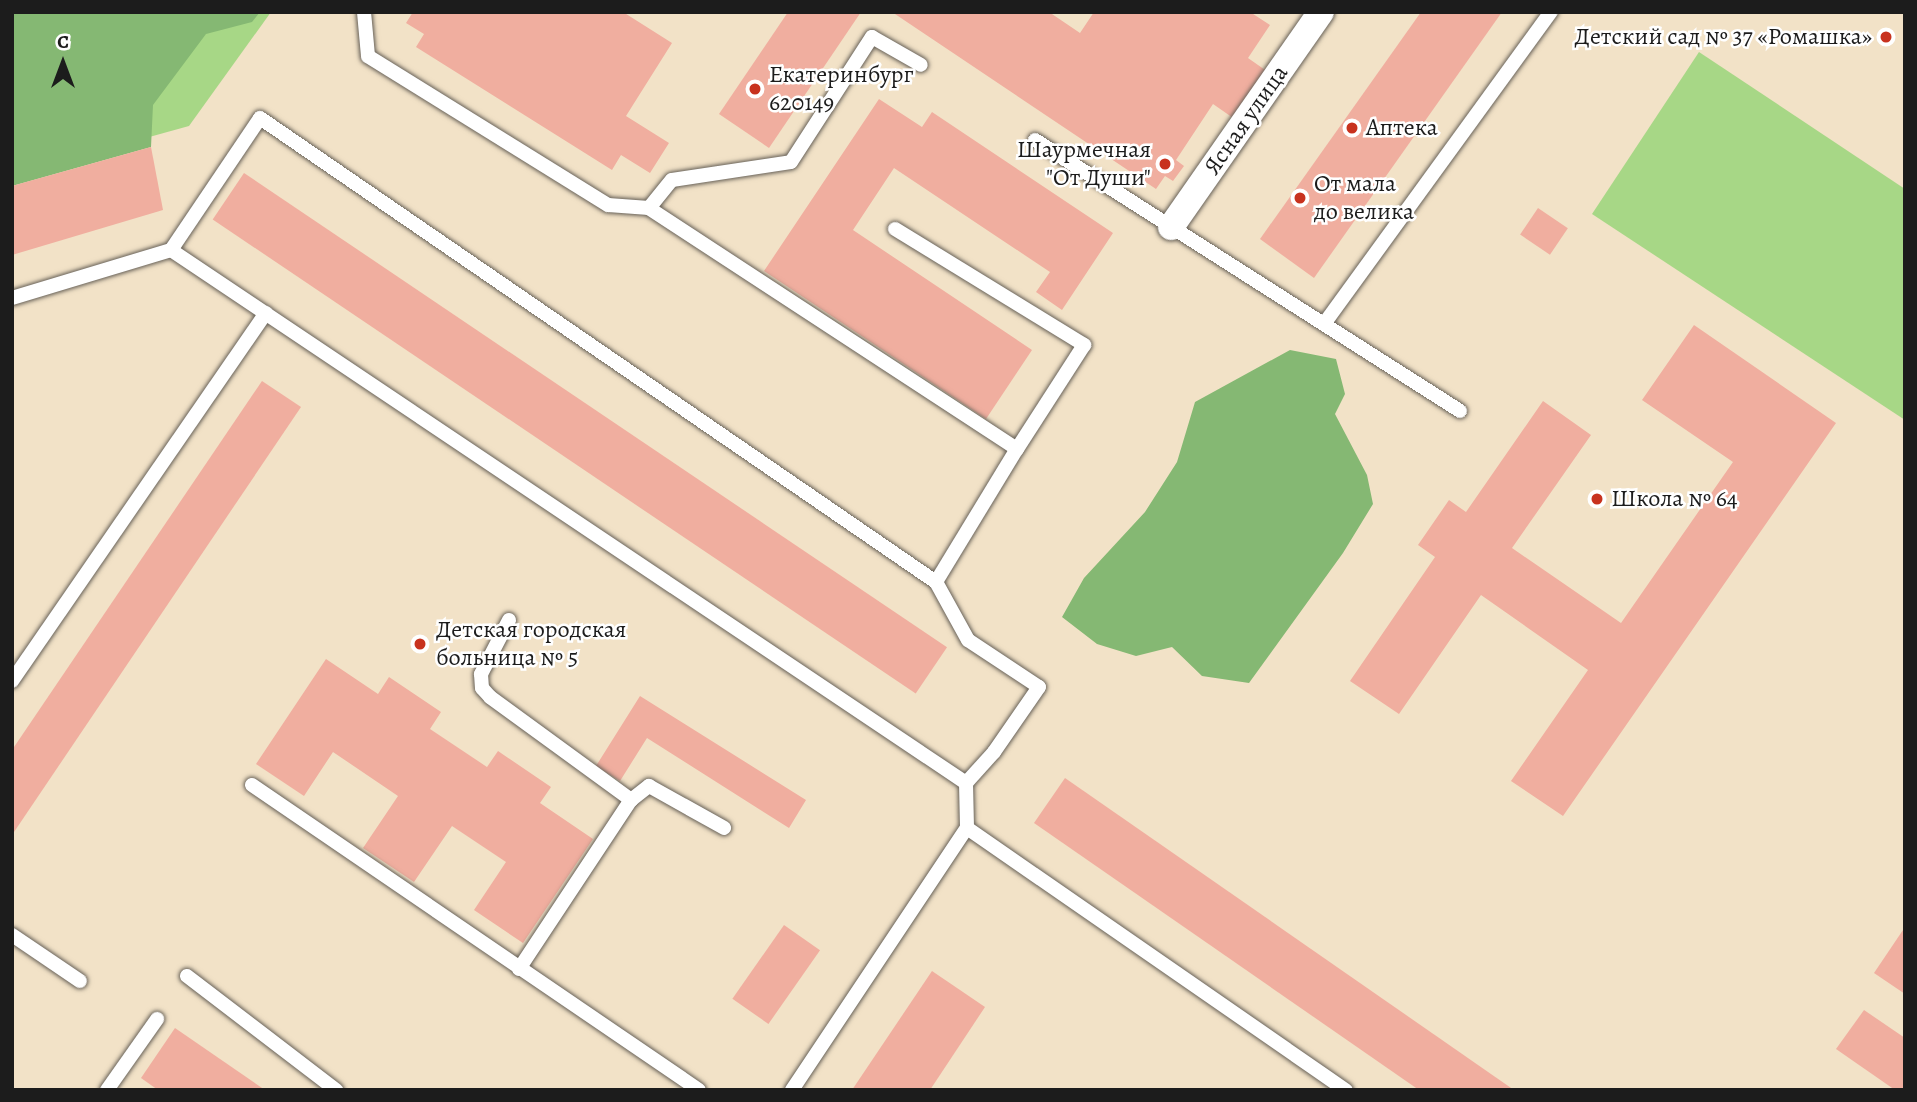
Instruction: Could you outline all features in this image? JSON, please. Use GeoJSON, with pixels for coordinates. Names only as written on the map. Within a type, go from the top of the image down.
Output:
{"type":"FeatureCollection","features":[{"type":"Feature","properties":{"kind":"street","name":"Ясная улица"},"geometry":{"type":"LineString","coordinates":[[1171,227],[1321,12]]}},
{"type":"Feature","properties":{"kind":"lane"},"geometry":{"type":"LineString","coordinates":[[364,12],[368,55],[608,205],[649,208],[1017,449]]}},
{"type":"Feature","properties":{"kind":"lane"},"geometry":{"type":"LineString","coordinates":[[1324,324],[1551,12]]}},
{"type":"Feature","properties":{"kind":"lane"},"geometry":{"type":"LineString","coordinates":[[649,208],[672,180],[791,162],[872,37],[921,65]]}},
{"type":"Feature","properties":{"kind":"lane"},"geometry":{"type":"LineString","coordinates":[[12,298],[171,250],[260,118],[936,582],[968,640],[1039,687],[994,752],[966,782],[967,828],[792,1090]]}},
{"type":"Feature","properties":{"kind":"lane"},"geometry":{"type":"LineString","coordinates":[[1035,140],[1460,411]]}},
{"type":"Feature","properties":{"kind":"lane"},"geometry":{"type":"LineString","coordinates":[[895,229],[1084,345],[936,582]]}},
{"type":"Feature","properties":{"kind":"lane"},"geometry":{"type":"LineString","coordinates":[[171,250],[966,782]]}},
{"type":"Feature","properties":{"kind":"lane"},"geometry":{"type":"LineString","coordinates":[[12,681],[266,313]]}},
{"type":"Feature","properties":{"kind":"lane"},"geometry":{"type":"LineString","coordinates":[[509,620],[481,674],[482,688],[631,800]]}},
{"type":"Feature","properties":{"kind":"lane"},"geometry":{"type":"LineString","coordinates":[[252,785],[699,1090]]}},
{"type":"Feature","properties":{"kind":"lane"},"geometry":{"type":"LineString","coordinates":[[519,969],[631,800],[649,786],[724,828]]}},
{"type":"Feature","properties":{"kind":"lane"},"geometry":{"type":"LineString","coordinates":[[967,828],[1346,1090]]}},
{"type":"Feature","properties":{"kind":"lane"},"geometry":{"type":"LineString","coordinates":[[12,935],[80,981]]}},
{"type":"Feature","properties":{"kind":"lane"},"geometry":{"type":"LineString","coordinates":[[187,976],[335,1090]]}},
{"type":"Feature","properties":{"kind":"lane"},"geometry":{"type":"LineString","coordinates":[[107,1090],[158,1019]]}},
{"type":"Feature","properties":{"kind":"green space"},"geometry":{"type":"Polygon","coordinates":[[[12,12],[271,12],[189,126],[12,175],[12,12]]]}},
{"type":"Feature","properties":{"kind":"green space"},"geometry":{"type":"Polygon","coordinates":[[[12,12],[260,12],[252,22],[206,34],[153,105],[151,147],[12,186],[12,12]]]}},
{"type":"Feature","properties":{"kind":"green space"},"geometry":{"type":"Polygon","coordinates":[[[1699,52],[1905,189],[1905,420],[1592,214],[1699,52]]]}},
{"type":"Feature","properties":{"kind":"green space"},"geometry":{"type":"Polygon","coordinates":[[[1290,350],[1336,359],[1345,394],[1335,414],[1367,475],[1373,504],[1343,553],[1249,683],[1202,676],[1172,647],[1136,656],[1097,644],[1062,617],[1084,578],[1145,512],[1177,462],[1195,402],[1290,350]]]}},
{"type":"Feature","properties":{"kind":"building"},"geometry":{"type":"Polygon","coordinates":[[[413,12],[623,12],[672,43],[626,116],[669,143],[650,173],[621,155],[612,170],[416,47],[424,34],[406,23],[413,12]]]}},
{"type":"Feature","properties":{"kind":"building"},"geometry":{"type":"Polygon","coordinates":[[[788,12],[861,12],[769,148],[719,114],[788,12]]]}},
{"type":"Feature","properties":{"kind":"building"},"geometry":{"type":"Polygon","coordinates":[[[892,12],[1049,12],[1080,33],[1094,12],[1250,12],[1270,25],[1248,58],[1268,72],[1236,120],[1213,104],[1176,160],[1184,166],[1173,181],[1165,176],[1156,189],[892,12]]]}},
{"type":"Feature","properties":{"kind":"building"},"geometry":{"type":"Polygon","coordinates":[[[1421,12],[1502,12],[1314,278],[1260,239],[1421,12]]]}},
{"type":"Feature","properties":{"kind":"building"},"geometry":{"type":"Polygon","coordinates":[[[879,99],[922,127],[932,112],[1113,233],[1062,310],[1036,292],[1050,272],[894,168],[853,230],[1032,350],[986,419],[764,271],[879,99]]]}},
{"type":"Feature","properties":{"kind":"building"},"geometry":{"type":"Polygon","coordinates":[[[151,147],[163,210],[12,255],[12,186],[151,147]]]}},
{"type":"Feature","properties":{"kind":"building"},"geometry":{"type":"Polygon","coordinates":[[[244,173],[947,647],[916,694],[213,219],[244,173]]]}},
{"type":"Feature","properties":{"kind":"building"},"geometry":{"type":"Polygon","coordinates":[[[1538,208],[1568,228],[1550,255],[1520,235],[1538,208]]]}},
{"type":"Feature","properties":{"kind":"building"},"geometry":{"type":"Polygon","coordinates":[[[1694,325],[1836,423],[1563,816],[1511,781],[1588,670],[1481,595],[1399,714],[1350,681],[1435,557],[1418,545],[1449,500],[1466,512],[1543,401],[1591,435],[1512,548],[1621,623],[1733,462],[1642,400],[1694,325]]]}},
{"type":"Feature","properties":{"kind":"building"},"geometry":{"type":"Polygon","coordinates":[[[262,381],[301,407],[12,835],[12,750],[262,381]]]}},
{"type":"Feature","properties":{"kind":"building"},"geometry":{"type":"Polygon","coordinates":[[[326,659],[378,694],[389,677],[441,712],[430,729],[487,767],[498,751],[551,787],[540,803],[593,839],[523,943],[474,910],[506,862],[452,826],[414,882],[363,848],[398,796],[333,752],[304,796],[256,764],[326,659]]]}},
{"type":"Feature","properties":{"kind":"building"},"geometry":{"type":"Polygon","coordinates":[[[640,696],[806,800],[789,828],[647,738],[620,781],[596,766],[640,696]]]}},
{"type":"Feature","properties":{"kind":"building"},"geometry":{"type":"Polygon","coordinates":[[[1065,778],[1514,1090],[1419,1090],[1034,823],[1065,778]]]}},
{"type":"Feature","properties":{"kind":"building"},"geometry":{"type":"Polygon","coordinates":[[[784,925],[820,950],[768,1024],[732,999],[784,925]]]}},
{"type":"Feature","properties":{"kind":"building"},"geometry":{"type":"Polygon","coordinates":[[[1905,927],[1905,994],[1874,973],[1905,927]]]}},
{"type":"Feature","properties":{"kind":"building"},"geometry":{"type":"Polygon","coordinates":[[[932,971],[985,1007],[930,1090],[852,1090],[932,971]]]}},
{"type":"Feature","properties":{"kind":"building"},"geometry":{"type":"Polygon","coordinates":[[[1864,1010],[1905,1038],[1905,1090],[1895,1090],[1836,1049],[1864,1010]]]}},
{"type":"Feature","properties":{"kind":"building"},"geometry":{"type":"Polygon","coordinates":[[[175,1028],[265,1090],[158,1090],[141,1078],[175,1028]]]}},
{"type":"Feature","properties":{"kind":"place","name":"Детский сад № 37 «Ромашка»"},"geometry":{"type":"Point","coordinates":[1886,37]}},
{"type":"Feature","properties":{"kind":"place","name":"Екатеринбург 620149"},"geometry":{"type":"Point","coordinates":[755,89]}},
{"type":"Feature","properties":{"kind":"place","name":"Аптека"},"geometry":{"type":"Point","coordinates":[1352,128]}},
{"type":"Feature","properties":{"kind":"place","name":"Шаурмечная \"От Души\""},"geometry":{"type":"Point","coordinates":[1165,164]}},
{"type":"Feature","properties":{"kind":"place","name":"От мала до велика"},"geometry":{"type":"Point","coordinates":[1300,198]}},
{"type":"Feature","properties":{"kind":"place","name":"Школа № 64"},"geometry":{"type":"Point","coordinates":[1597,499]}},
{"type":"Feature","properties":{"kind":"place","name":"Детская городская больница № 5"},"geometry":{"type":"Point","coordinates":[420,644]}}]}
